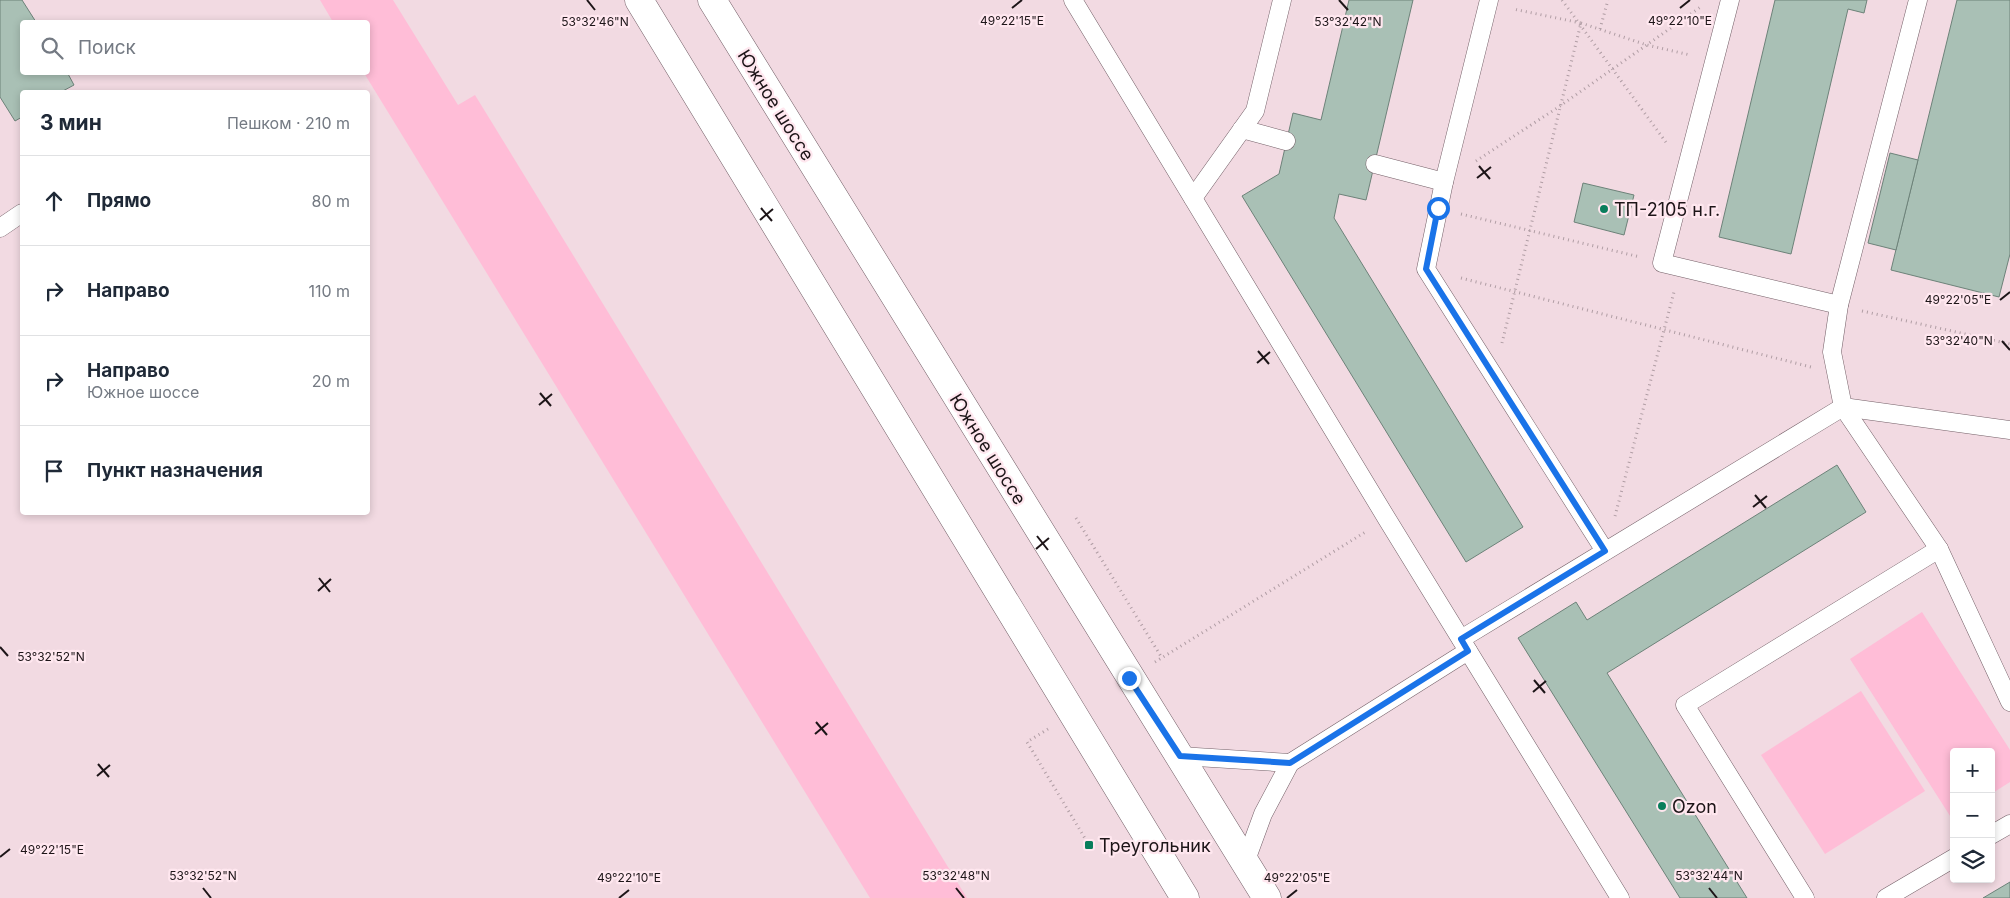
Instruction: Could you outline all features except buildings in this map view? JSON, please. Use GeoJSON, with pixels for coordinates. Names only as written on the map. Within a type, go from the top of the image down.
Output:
{"type":"FeatureCollection","features":[{"type":"Feature","properties":{"kind":"main road"},"geometry":{"type":"LineString","coordinates":[[639,0],[1185,898]]}},
{"type":"Feature","properties":{"kind":"main road","name":"Южное шоссе"},"geometry":{"type":"LineString","coordinates":[[712,0],[1266,898]]}},
{"type":"Feature","properties":{"kind":"lane"},"geometry":{"type":"LineString","coordinates":[[1073,0],[1387,519],[1620,898]]}},
{"type":"Feature","properties":{"kind":"lane"},"geometry":{"type":"LineString","coordinates":[[1193,198],[1254,111],[1282,0]]}},
{"type":"Feature","properties":{"kind":"lane"},"geometry":{"type":"LineString","coordinates":[[1730,0],[1662,263],[1839,306]]}},
{"type":"Feature","properties":{"kind":"lane"},"geometry":{"type":"LineString","coordinates":[[1918,0],[1839,306],[1832,352],[1843,407],[1939,549],[2010,702]]}},
{"type":"Feature","properties":{"kind":"lane"},"geometry":{"type":"LineString","coordinates":[[1488,2],[1444,182],[1426,269],[1605,551]]}},
{"type":"Feature","properties":{"kind":"lane"},"geometry":{"type":"LineString","coordinates":[[1242,129],[1286,141]]}},
{"type":"Feature","properties":{"kind":"lane"},"geometry":{"type":"LineString","coordinates":[[1374,164],[1444,182]]}},
{"type":"Feature","properties":{"kind":"lane"},"geometry":{"type":"LineString","coordinates":[[0,228],[20,214]]}},
{"type":"Feature","properties":{"kind":"lane"},"geometry":{"type":"LineString","coordinates":[[1245,863],[1263,814],[1290,763],[1605,551],[1843,407],[2010,430]]}},
{"type":"Feature","properties":{"kind":"lane"},"geometry":{"type":"LineString","coordinates":[[1805,898],[1685,705],[1939,549]]}},
{"type":"Feature","properties":{"kind":"lane"},"geometry":{"type":"LineString","coordinates":[[1180,756],[1290,763]]}},
{"type":"Feature","properties":{"kind":"lane"},"geometry":{"type":"LineString","coordinates":[[1995,833],[2010,824]]}},
{"type":"Feature","properties":{"kind":"lane"},"geometry":{"type":"LineString","coordinates":[[1886,898],[1950,860]]}},
{"type":"Feature","properties":{"kind":"path"},"geometry":{"type":"LineString","coordinates":[[1562,0],[1685,170]]}},
{"type":"Feature","properties":{"kind":"path"},"geometry":{"type":"LineString","coordinates":[[1600,29],[1608,0]]}},
{"type":"Feature","properties":{"kind":"path"},"geometry":{"type":"LineString","coordinates":[[1488,2],[1580,23],[1647,45],[1714,60]]}},
{"type":"Feature","properties":{"kind":"path"},"geometry":{"type":"LineString","coordinates":[[1444,182],[1560,106],[1702,6]]}},
{"type":"Feature","properties":{"kind":"path"},"geometry":{"type":"LineString","coordinates":[[1494,375],[1516,292],[1529,230],[1580,23]]}},
{"type":"Feature","properties":{"kind":"path"},"geometry":{"type":"LineString","coordinates":[[1438,208],[1662,263]]}},
{"type":"Feature","properties":{"kind":"path"},"geometry":{"type":"LineString","coordinates":[[1605,551],[1680,267]]}},
{"type":"Feature","properties":{"kind":"path"},"geometry":{"type":"LineString","coordinates":[[1426,269],[1836,373]]}},
{"type":"Feature","properties":{"kind":"path"},"geometry":{"type":"LineString","coordinates":[[1839,306],[2010,344]]}},
{"type":"Feature","properties":{"kind":"path"},"geometry":{"type":"LineString","coordinates":[[1076,518],[1162,658]]}},
{"type":"Feature","properties":{"kind":"path"},"geometry":{"type":"LineString","coordinates":[[1129,678],[1387,519]]}},
{"type":"Feature","properties":{"kind":"path"},"geometry":{"type":"LineString","coordinates":[[1073,714],[1027,742],[1089,844]]}},
{"type":"Feature","properties":{"kind":"shaded area"},"geometry":{"type":"Polygon","coordinates":[[[320,0],[393,0],[458,105],[475,95],[967,898],[870,898],[365,75],[370,75],[370,20],[332,20],[320,0]]]}},
{"type":"Feature","properties":{"kind":"shaded area"},"geometry":{"type":"Polygon","coordinates":[[[1922,612],[2010,750],[2010,782],[1995,791],[1995,748],[1950,748],[1950,816],[1850,659],[1922,612]]]}},
{"type":"Feature","properties":{"kind":"shaded area"},"geometry":{"type":"Polygon","coordinates":[[[1861,691],[1925,791],[1825,854],[1761,755],[1861,691]]]}},
{"type":"Feature","properties":{"kind":"place","name":"ТП-2105 н.г."},"geometry":{"type":"Point","coordinates":[1604,209]}},
{"type":"Feature","properties":{"kind":"place","name":"Ozon"},"geometry":{"type":"Point","coordinates":[1662,806]}},
{"type":"Feature","properties":{"kind":"place","name":"Треугольник"},"geometry":{"type":"Point","coordinates":[1089,845]}},
{"type":"Feature","properties":{"kind":"route"},"geometry":{"type":"LineString","coordinates":[[1129,678],[1180,756],[1290,763],[1468,651],[1461,639],[1605,551],[1426,269],[1438,208]]}}]}
